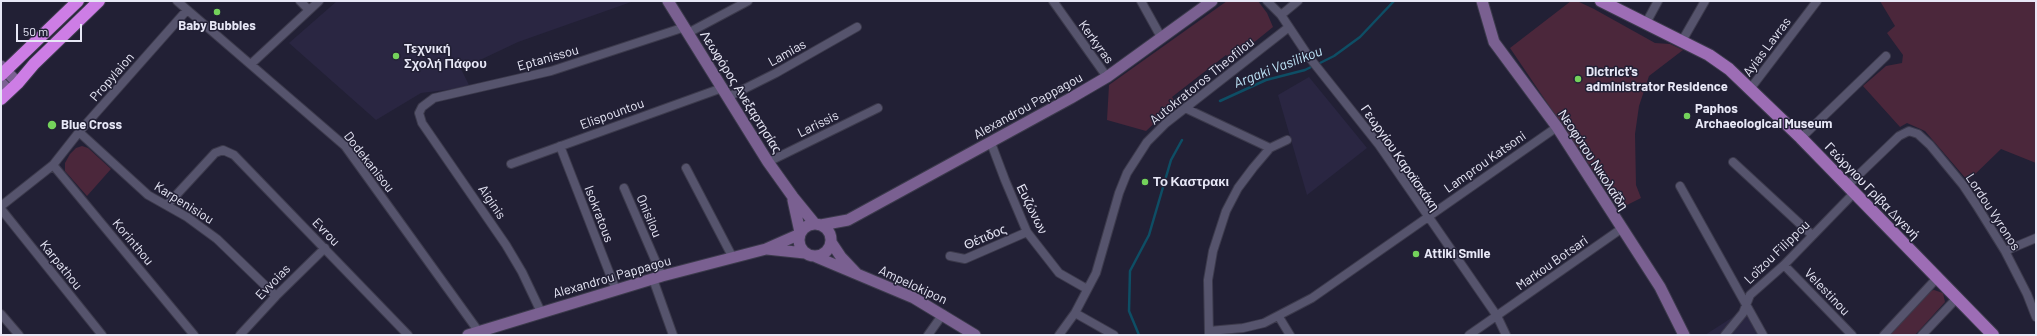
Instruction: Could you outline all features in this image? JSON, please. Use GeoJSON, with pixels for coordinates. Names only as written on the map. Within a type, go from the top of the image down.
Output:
{"type":"FeatureCollection","features":[{"type":"Feature","properties":{"kind":"highway"},"geometry":{"type":"LineString","coordinates":[[3,71],[78,1]]}},
{"type":"Feature","properties":{"kind":"highway"},"geometry":{"type":"LineString","coordinates":[[4,91],[18,83],[34,64],[99,1]]}},
{"type":"Feature","properties":{"kind":"main road","name":"Γεώργιου Γρίβα Διγενή"},"geometry":{"type":"LineString","coordinates":[[1601,1],[1682,41],[1720,62],[1801,138],[1956,299],[1993,335]]}},
{"type":"Feature","properties":{"kind":"street","name":"Dodekanisou"},"geometry":{"type":"LineString","coordinates":[[177,1],[344,146],[479,332]]}},
{"type":"Feature","properties":{"kind":"street"},"geometry":{"type":"LineString","coordinates":[[300,1],[309,10]]}},
{"type":"Feature","properties":{"kind":"street"},"geometry":{"type":"LineString","coordinates":[[251,64],[319,1]]}},
{"type":"Feature","properties":{"kind":"street","name":"Λεωφόρος Ανεξαρτησίας"},"geometry":{"type":"LineString","coordinates":[[668,1],[768,162],[793,197],[818,225]]}},
{"type":"Feature","properties":{"kind":"street","name":"Eptanissou"},"geometry":{"type":"LineString","coordinates":[[420,110],[425,103],[434,98],[551,71],[686,30],[748,1]]}},
{"type":"Feature","properties":{"kind":"street","name":"Kerkyras"},"geometry":{"type":"LineString","coordinates":[[1053,1],[1107,77]]}},
{"type":"Feature","properties":{"kind":"street"},"geometry":{"type":"LineString","coordinates":[[1141,1],[1162,36]]}},
{"type":"Feature","properties":{"kind":"street","name":"Alexandrou Pappagou"},"geometry":{"type":"LineString","coordinates":[[818,225],[848,220],[991,143],[1107,77],[1212,1]]}},
{"type":"Feature","properties":{"kind":"street","name":"Γεωργίου Καραϊσκάκη"},"geometry":{"type":"LineString","coordinates":[[1267,1],[1281,15],[1309,57],[1380,145],[1427,216],[1497,316],[1506,335]]}},
{"type":"Feature","properties":{"kind":"street"},"geometry":{"type":"LineString","coordinates":[[1281,15],[1298,1]]}},
{"type":"Feature","properties":{"kind":"street","name":"Νεοφύτου Νικολαΐδη"},"geometry":{"type":"LineString","coordinates":[[1482,1],[1494,42],[1557,127],[1621,229],[1660,287],[1684,335]]}},
{"type":"Feature","properties":{"kind":"street"},"geometry":{"type":"LineString","coordinates":[[1646,23],[1658,1]]}},
{"type":"Feature","properties":{"kind":"street"},"geometry":{"type":"LineString","coordinates":[[1682,41],[1705,1]]}},
{"type":"Feature","properties":{"kind":"street","name":"Ayias Lavras"},"geometry":{"type":"LineString","coordinates":[[1750,89],[1817,1]]}},
{"type":"Feature","properties":{"kind":"street","name":"Propylaion"},"geometry":{"type":"LineString","coordinates":[[1,206],[53,165],[79,132],[187,10]]}},
{"type":"Feature","properties":{"kind":"street","name":"Lamias"},"geometry":{"type":"LineString","coordinates":[[725,92],[776,73],[857,27]]}},
{"type":"Feature","properties":{"kind":"street","name":"Autokratoros Theofilou"},"geometry":{"type":"LineString","coordinates":[[1059,335],[1076,313],[1096,273],[1119,193],[1127,173],[1147,142],[1166,123],[1289,27]]}},
{"type":"Feature","properties":{"kind":"street"},"geometry":{"type":"LineString","coordinates":[[1801,138],[1886,56]]}},
{"type":"Feature","properties":{"kind":"street"},"geometry":{"type":"LineString","coordinates":[[3,71],[18,83]]}},
{"type":"Feature","properties":{"kind":"street","name":"Elispountou"},"geometry":{"type":"LineString","coordinates":[[511,164],[560,146],[725,92]]}},
{"type":"Feature","properties":{"kind":"street","name":"Larissis"},"geometry":{"type":"LineString","coordinates":[[768,162],[878,108]]}},
{"type":"Feature","properties":{"kind":"street"},"geometry":{"type":"LineString","coordinates":[[1185,108],[1270,148]]}},
{"type":"Feature","properties":{"kind":"street","name":"Aiginis"},"geometry":{"type":"LineString","coordinates":[[420,110],[420,118],[422,123],[506,245],[522,272],[541,312]]}},
{"type":"Feature","properties":{"kind":"street","name":"Lamprou Katsoni"},"geometry":{"type":"LineString","coordinates":[[1209,333],[1264,323],[1279,317],[1324,291],[1427,216],[1557,127]]}},
{"type":"Feature","properties":{"kind":"street","name":"Loïzou Filippou"},"geometry":{"type":"LineString","coordinates":[[1725,335],[1738,321],[1750,295],[1755,289],[1784,265],[1899,136],[1908,131],[1913,132]]}},
{"type":"Feature","properties":{"kind":"street","name":"Karpenisiou"},"geometry":{"type":"LineString","coordinates":[[79,132],[148,195],[192,220],[217,238],[276,296]]}},
{"type":"Feature","properties":{"kind":"street","name":"Lordou Vyronos"},"geometry":{"type":"LineString","coordinates":[[1913,132],[1930,145],[1963,185],[2034,302],[2036,317]]}},
{"type":"Feature","properties":{"kind":"street"},"geometry":{"type":"LineString","coordinates":[[1209,333],[1208,280],[1213,251],[1222,221],[1238,188],[1270,148],[1287,140]]}},
{"type":"Feature","properties":{"kind":"street","name":"Ευζώνων"},"geometry":{"type":"LineString","coordinates":[[991,143],[1027,232],[1059,273],[1087,289]]}},
{"type":"Feature","properties":{"kind":"street","name":"Isokratous"},"geometry":{"type":"LineString","coordinates":[[560,146],[616,290]]}},
{"type":"Feature","properties":{"kind":"street","name":"Evrou"},"geometry":{"type":"LineString","coordinates":[[166,205],[215,153],[222,150],[234,155],[408,335]]}},
{"type":"Feature","properties":{"kind":"street"},"geometry":{"type":"LineString","coordinates":[[1733,162],[1812,235]]}},
{"type":"Feature","properties":{"kind":"street","name":"Korinthou"},"geometry":{"type":"LineString","coordinates":[[53,165],[194,335]]}},
{"type":"Feature","properties":{"kind":"street"},"geometry":{"type":"LineString","coordinates":[[686,168],[733,258]]}},
{"type":"Feature","properties":{"kind":"street"},"geometry":{"type":"LineString","coordinates":[[1680,186],[1763,335]]}},
{"type":"Feature","properties":{"kind":"street","name":"Onisilou"},"geometry":{"type":"LineString","coordinates":[[624,188],[658,278],[673,335]]}},
{"type":"Feature","properties":{"kind":"street","name":"Λεωφόρος Ανεξαρτησίας"},"geometry":{"type":"LineString","coordinates":[[793,197],[800,233]]}},
{"type":"Feature","properties":{"kind":"street","name":"Karpathou"},"geometry":{"type":"LineString","coordinates":[[1,209],[102,335]]}},
{"type":"Feature","properties":{"kind":"street","name":"Alexandrou Pappagou"},"geometry":{"type":"LineString","coordinates":[[831,241],[848,220]]}},
{"type":"Feature","properties":{"kind":"street"},"geometry":{"type":"LineString","coordinates":[[818,225],[828,231],[831,241],[827,251],[819,256],[809,255],[798,242],[800,233],[806,227],[818,225]]}},
{"type":"Feature","properties":{"kind":"street","name":"Markou Botsari"},"geometry":{"type":"LineString","coordinates":[[1469,335],[1621,229]]}},
{"type":"Feature","properties":{"kind":"street","name":"Θέτιδος"},"geometry":{"type":"LineString","coordinates":[[950,256],[965,260],[1027,232]]}},
{"type":"Feature","properties":{"kind":"street","name":"Alexandrou Pappagou"},"geometry":{"type":"LineString","coordinates":[[468,335],[616,290],[766,249],[800,233]]}},
{"type":"Feature","properties":{"kind":"street"},"geometry":{"type":"LineString","coordinates":[[2005,252],[2036,238]]}},
{"type":"Feature","properties":{"kind":"street","name":"Ampelokipon"},"geometry":{"type":"LineString","coordinates":[[831,241],[841,257],[858,274]]}},
{"type":"Feature","properties":{"kind":"street","name":"Evvoias"},"geometry":{"type":"LineString","coordinates":[[240,335],[276,296],[325,248]]}},
{"type":"Feature","properties":{"kind":"street","name":"Alexandrou Pappagou"},"geometry":{"type":"LineString","coordinates":[[766,249],[809,255]]}},
{"type":"Feature","properties":{"kind":"street","name":"Ampelokipon"},"geometry":{"type":"LineString","coordinates":[[809,255],[841,269],[858,274],[876,284],[914,298],[943,314],[975,335]]}},
{"type":"Feature","properties":{"kind":"street","name":"Velestinou"},"geometry":{"type":"LineString","coordinates":[[1784,265],[1852,335]]}},
{"type":"Feature","properties":{"kind":"street"},"geometry":{"type":"LineString","coordinates":[[1884,335],[1937,278]]}},
{"type":"Feature","properties":{"kind":"street"},"geometry":{"type":"LineString","coordinates":[[1922,335],[1956,299]]}},
{"type":"Feature","properties":{"kind":"street"},"geometry":{"type":"LineString","coordinates":[[1076,313],[1114,335]]}},
{"type":"Feature","properties":{"kind":"street"},"geometry":{"type":"LineString","coordinates":[[1,314],[19,335]]}},
{"type":"Feature","properties":{"kind":"street"},"geometry":{"type":"LineString","coordinates":[[928,335],[943,314]]}},
{"type":"Feature","properties":{"kind":"street"},"geometry":{"type":"LineString","coordinates":[[1279,317],[1290,335]]}},
{"type":"Feature","properties":{"kind":"shaded area","name":"Τεχνική Σχολή Πάφου"},"geometry":{"type":"Polygon","coordinates":[[[337,1],[634,1],[518,42],[461,69],[470,87],[421,93],[376,120],[289,43],[337,1]]]}},
{"type":"Feature","properties":{"kind":"shaded area"},"geometry":{"type":"Polygon","coordinates":[[[1227,1],[1258,1],[1267,13],[1273,27],[1231,61],[1226,55],[1172,97],[1176,103],[1146,131],[1107,120],[1109,85],[1227,1]]]}},
{"type":"Feature","properties":{"kind":"shaded area"},"geometry":{"type":"Polygon","coordinates":[[[1571,1],[1577,1],[1594,9],[1655,43],[1670,44],[1683,50],[1649,76],[1639,106],[1635,134],[1636,185],[1641,198],[1619,209],[1510,48],[1571,1]]]}},
{"type":"Feature","properties":{"kind":"shaded area"},"geometry":{"type":"Polygon","coordinates":[[[1880,1],[2036,1],[2036,163],[2001,149],[1968,181],[1925,131],[1907,123],[1900,127],[1863,86],[1886,66],[1902,63],[1903,55],[1887,33],[1895,26],[1880,1]]]}},
{"type":"Feature","properties":{"kind":"shaded area"},"geometry":{"type":"Polygon","coordinates":[[[1309,77],[1367,148],[1307,195],[1278,95],[1309,77]]]}},
{"type":"Feature","properties":{"kind":"shaded area"},"geometry":{"type":"Polygon","coordinates":[[[82,146],[88,148],[111,169],[87,196],[65,171],[65,163],[70,154],[76,148],[82,146]]]}},
{"type":"Feature","properties":{"kind":"shaded area"},"geometry":{"type":"Polygon","coordinates":[[[1934,290],[1943,293],[1945,302],[1915,335],[1889,335],[1930,291],[1934,290]]]}},
{"type":"Feature","properties":{"kind":"shaded area"},"geometry":{"type":"Polygon","coordinates":[[[1750,306],[1767,335],[1705,335],[1750,306]]]}},
{"type":"Feature","properties":{"kind":"waterway","name":"Argaki Vasilikou"},"geometry":{"type":"LineString","coordinates":[[1318,64],[1334,56],[1360,37],[1394,1]]}},
{"type":"Feature","properties":{"kind":"waterway","name":"Argaki Vasilikou"},"geometry":{"type":"LineString","coordinates":[[1220,101],[1266,80],[1305,70],[1313,66]]}},
{"type":"Feature","properties":{"kind":"waterway","name":"Argaki Vasilikou"},"geometry":{"type":"LineString","coordinates":[[1139,335],[1129,311],[1130,271],[1149,235],[1171,160],[1182,140]]}},
{"type":"Feature","properties":{"kind":"place","name":"Baby Bubbles"},"geometry":{"type":"Point","coordinates":[217,12]}},
{"type":"Feature","properties":{"kind":"place","name":"Τεχνική Σχολή Πάφου"},"geometry":{"type":"Point","coordinates":[396,56]}},
{"type":"Feature","properties":{"kind":"place","name":"Dictrict's administrator Residence"},"geometry":{"type":"Point","coordinates":[1578,79]}},
{"type":"Feature","properties":{"kind":"place","name":"Paphos Archaeological Museum"},"geometry":{"type":"Point","coordinates":[1687,116]}},
{"type":"Feature","properties":{"kind":"place","name":"Blue Cross"},"geometry":{"type":"Point","coordinates":[52,125]}},
{"type":"Feature","properties":{"kind":"place","name":"Το Καστρακι"},"geometry":{"type":"Point","coordinates":[1145,182]}},
{"type":"Feature","properties":{"kind":"place","name":"Attiki Smile"},"geometry":{"type":"Point","coordinates":[1416,254]}}]}
